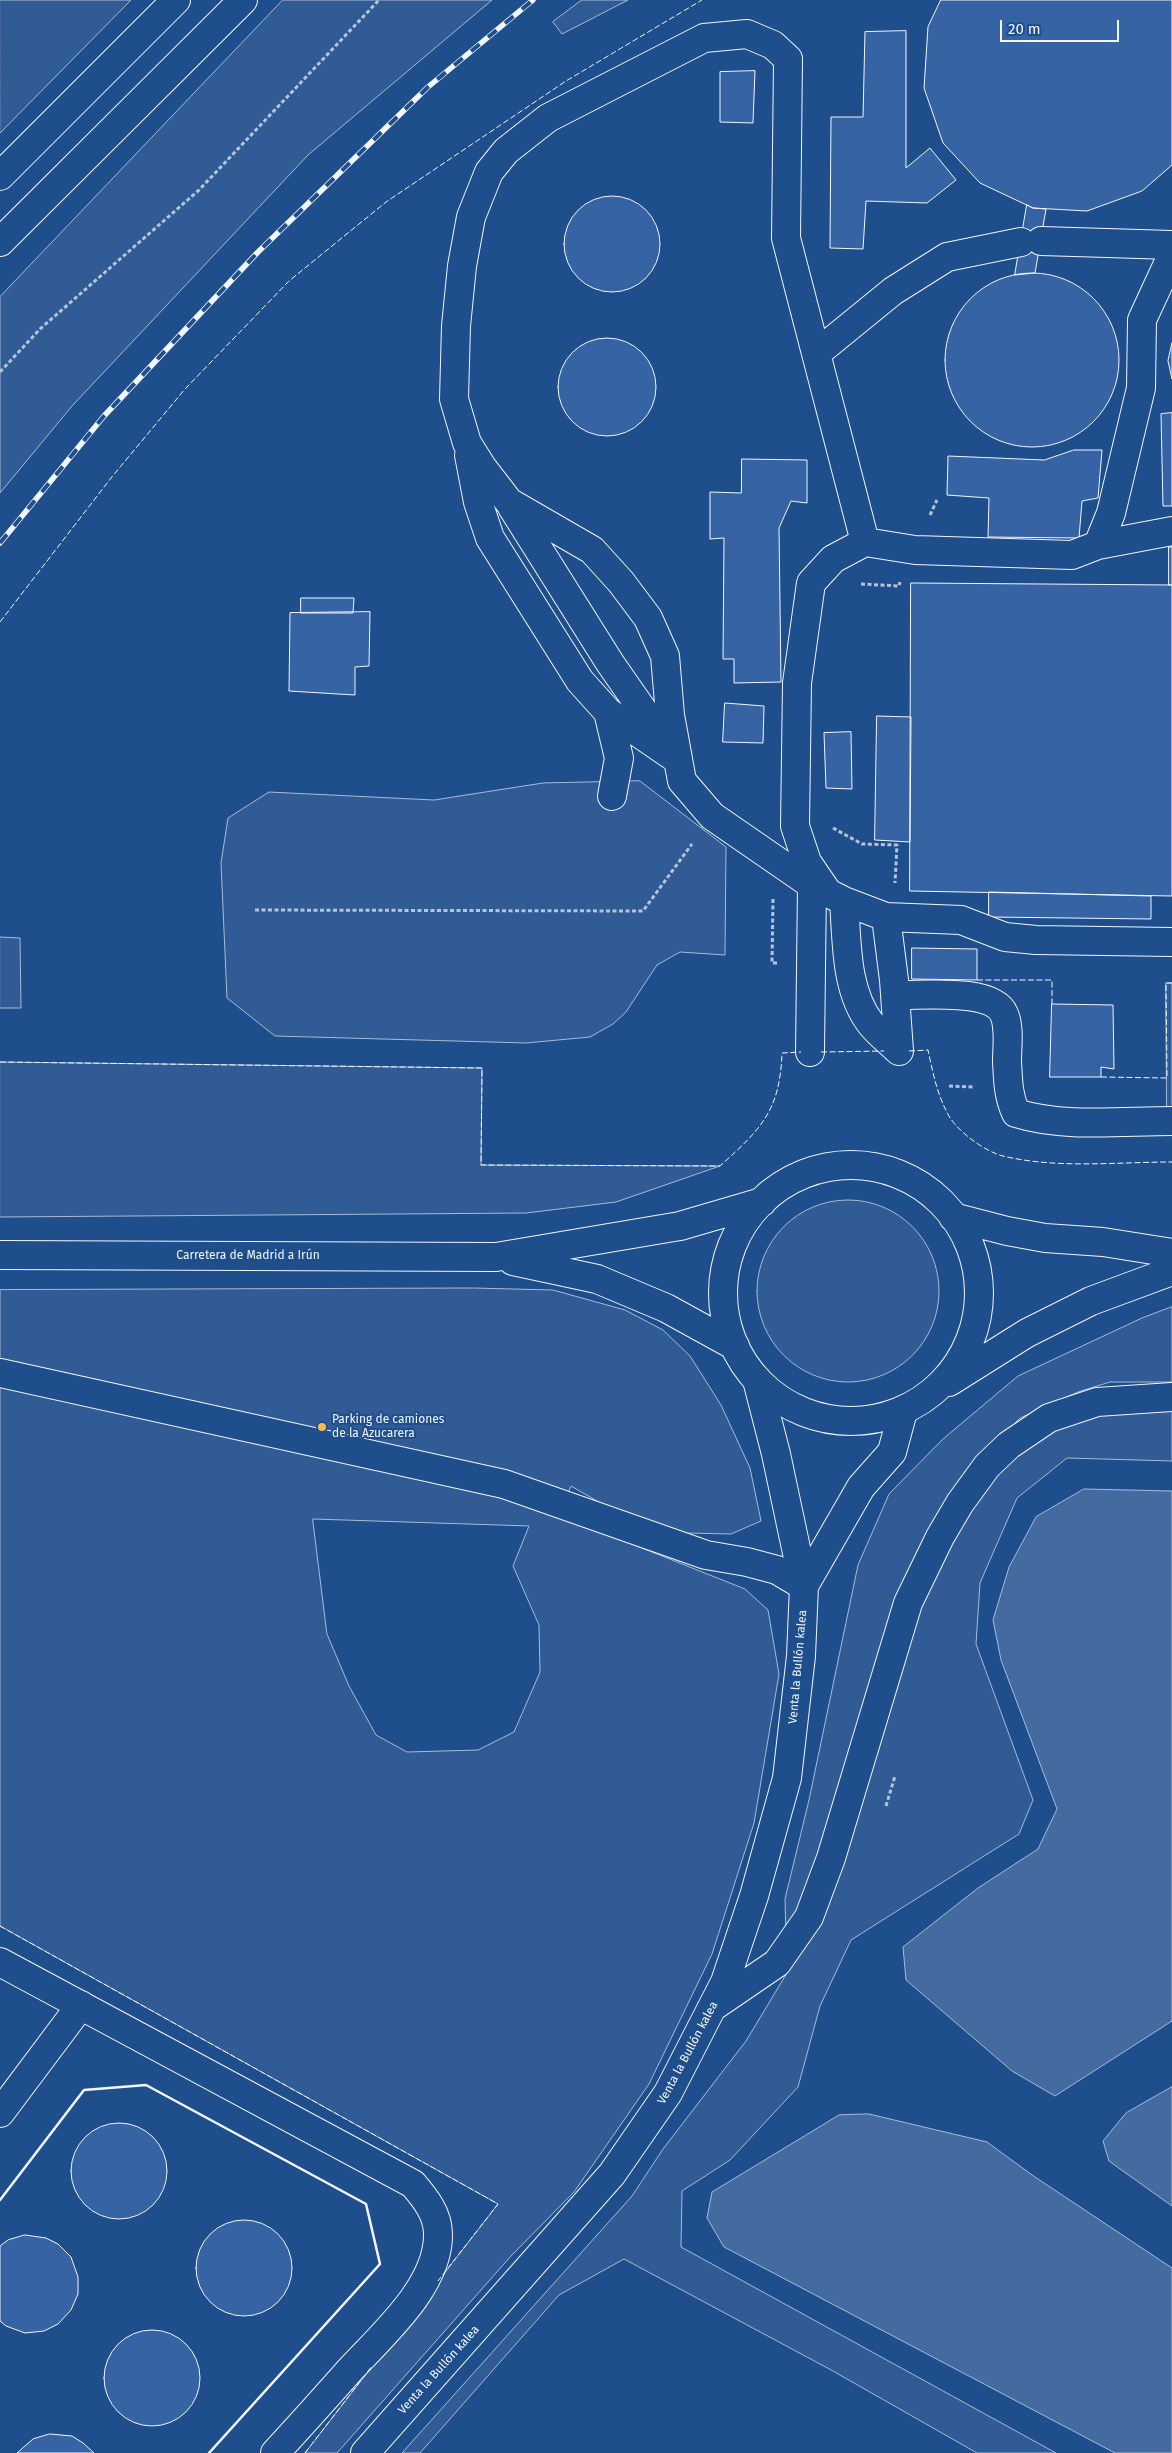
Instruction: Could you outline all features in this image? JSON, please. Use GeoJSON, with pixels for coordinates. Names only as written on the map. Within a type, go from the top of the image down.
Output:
{"type":"FeatureCollection","features":[{"type":"Feature","properties":{"kind":"main road"},"geometry":{"type":"LineString","coordinates":[[0,176],[176,0]]}},
{"type":"Feature","properties":{"kind":"main road"},"geometry":{"type":"LineString","coordinates":[[0,242],[243,0]]}},
{"type":"Feature","properties":{"kind":"main road"},"geometry":{"type":"LineString","coordinates":[[678,760],[608,712],[580,680],[490,538],[478,502],[467,443],[454,399],[456,326],[462,266],[470,217],[489,172],[506,151],[548,118],[704,38],[747,34],[774,45],[788,60],[786,238],[865,542]]}},
{"type":"Feature","properties":{"kind":"main road"},"geometry":{"type":"LineString","coordinates":[[817,353],[893,292],[947,258],[1031,242],[1172,245]]}},
{"type":"Feature","properties":{"kind":"main road"},"geometry":{"type":"LineString","coordinates":[[1098,545],[1111,514],[1141,388],[1142,320],[1172,255]]}},
{"type":"Feature","properties":{"kind":"main road"},"geometry":{"type":"LineString","coordinates":[[467,443],[482,467],[509,502],[610,663],[678,760]]}},
{"type":"Feature","properties":{"kind":"main road"},"geometry":{"type":"LineString","coordinates":[[509,502],[592,550],[621,582],[648,618],[665,656],[670,715],[682,781],[712,816],[828,893],[886,917],[961,920],[1005,936],[1036,940],[1172,942]]}},
{"type":"Feature","properties":{"kind":"main road"},"geometry":{"type":"LineString","coordinates":[[886,917],[899,1051],[870,1024],[856,994],[828,893],[807,862],[795,826],[797,683],[811,583],[833,559],[865,542],[915,550],[1072,555],[1098,545],[1172,531]]}},
{"type":"Feature","properties":{"kind":"main road"},"geometry":{"type":"LineString","coordinates":[[608,712],[619,758],[612,796]]}},
{"type":"Feature","properties":{"kind":"main road"},"geometry":{"type":"LineString","coordinates":[[810,1052],[828,893]]}},
{"type":"Feature","properties":{"kind":"main road"},"geometry":{"type":"LineString","coordinates":[[895,995],[968,996],[987,999],[999,1006],[1006,1022],[1008,1097],[1016,1113],[1034,1119],[1055,1121],[1172,1121]]}},
{"type":"Feature","properties":{"kind":"main road"},"geometry":{"type":"LineString","coordinates":[[929,1395],[947,1379],[962,1358],[972,1336],[978,1311],[979,1286],[975,1262],[966,1238],[953,1217],[937,1199],[910,1181],[896,1174],[873,1168],[849,1165],[825,1168],[781,1186],[762,1202],[741,1229],[733,1244],[726,1269],[724,1304],[726,1321],[735,1346],[757,1380],[777,1398],[800,1411],[826,1419],[851,1422],[878,1419],[903,1411],[929,1395],[1027,1333],[1097,1298],[1172,1271]]}},
{"type":"Feature","properties":{"kind":"main road"},"geometry":{"type":"LineString","coordinates":[[496,1257],[680,1226],[762,1202]]}},
{"type":"Feature","properties":{"kind":"main road"},"geometry":{"type":"LineString","coordinates":[[953,1217],[1007,1231],[1045,1238],[1103,1242],[1172,1253]]}},
{"type":"Feature","properties":{"kind":"main road","name":"Carretera de Madrid a Irún"},"geometry":{"type":"LineString","coordinates":[[0,1255],[496,1257]]}},
{"type":"Feature","properties":{"kind":"main road"},"geometry":{"type":"LineString","coordinates":[[496,1257],[597,1279],[666,1308],[735,1346]]}},
{"type":"Feature","properties":{"kind":"main road"},"geometry":{"type":"LineString","coordinates":[[0,1373],[504,1484],[706,1555],[747,1562],[777,1570],[804,1586]]}},
{"type":"Feature","properties":{"kind":"main road"},"geometry":{"type":"LineString","coordinates":[[757,1380],[776,1454],[804,1586]]}},
{"type":"Feature","properties":{"kind":"main road"},"geometry":{"type":"LineString","coordinates":[[712,2007],[777,1963],[809,1917],[831,1858],[908,1603],[940,1537],[960,1504],[987,1466],[1009,1445],[1048,1418],[1097,1402],[1172,1396]]}},
{"type":"Feature","properties":{"kind":"main road"},"geometry":{"type":"LineString","coordinates":[[804,1586],[861,1487],[892,1452],[903,1411]]}},
{"type":"Feature","properties":{"kind":"main road","name":"Venta la Bullón kalea"},"geometry":{"type":"LineString","coordinates":[[365,2453],[612,2174],[668,2093],[725,1982],[754,1896],[787,1778],[802,1656],[804,1586]]}},
{"type":"Feature","properties":{"kind":"main road"},"geometry":{"type":"LineString","coordinates":[[0,1962],[413,2184],[430,2205],[439,2232],[436,2254],[428,2274],[409,2306],[275,2453]]}},
{"type":"Feature","properties":{"kind":"main road"},"geometry":{"type":"LineString","coordinates":[[0,2113],[81,2005]]}},
{"type":"Feature","properties":{"kind":"path"},"geometry":{"type":"LineString","coordinates":[[0,372],[40,329],[199,190],[379,0]]}},
{"type":"Feature","properties":{"kind":"path"},"geometry":{"type":"LineString","coordinates":[[255,910],[643,911],[712,816]]}},
{"type":"Feature","properties":{"kind":"path"},"geometry":{"type":"LineString","coordinates":[[825,824],[862,844],[897,845],[895,884]]}},
{"type":"Feature","properties":{"kind":"shaded area"},"geometry":{"type":"Polygon","coordinates":[[[0,0],[131,0],[0,133],[0,0]]]}},
{"type":"Feature","properties":{"kind":"shaded area"},"geometry":{"type":"Polygon","coordinates":[[[283,0],[492,0],[308,155],[72,406],[0,493],[0,297],[283,0]]]}},
{"type":"Feature","properties":{"kind":"shaded area"},"geometry":{"type":"Polygon","coordinates":[[[582,0],[628,0],[562,34],[553,22],[582,0]]]}},
{"type":"Feature","properties":{"kind":"shaded area"},"geometry":{"type":"Polygon","coordinates":[[[640,781],[726,847],[725,955],[680,952],[657,965],[626,1012],[613,1024],[590,1037],[526,1043],[275,1036],[227,998],[221,863],[228,818],[269,792],[434,800],[543,783],[640,781]]]}},
{"type":"Feature","properties":{"kind":"shaded area"},"geometry":{"type":"Polygon","coordinates":[[[0,937],[20,938],[21,1008],[0,1008],[0,937]]]}},
{"type":"Feature","properties":{"kind":"shaded area"},"geometry":{"type":"Polygon","coordinates":[[[1166,983],[1172,983],[1172,1107],[1167,1107],[1166,983]]]}},
{"type":"Feature","properties":{"kind":"shaded area"},"geometry":{"type":"Polygon","coordinates":[[[0,1062],[482,1068],[481,1165],[720,1166],[616,1202],[526,1213],[0,1217],[0,1062]]]}},
{"type":"Feature","properties":{"kind":"shaded area"},"geometry":{"type":"Polygon","coordinates":[[[848,1200],[866,1202],[883,1207],[912,1227],[932,1256],[937,1273],[939,1291],[937,1309],[932,1326],[912,1355],[883,1375],[866,1380],[848,1382],[830,1380],[813,1375],[784,1355],[764,1326],[759,1309],[757,1291],[759,1273],[764,1256],[784,1227],[813,1207],[830,1202],[848,1200]]]}},
{"type":"Feature","properties":{"kind":"shaded area"},"geometry":{"type":"Polygon","coordinates":[[[473,1288],[553,1290],[625,1310],[663,1330],[690,1356],[721,1405],[750,1468],[761,1521],[731,1534],[686,1533],[609,1508],[571,1486],[559,1515],[745,1589],[768,1610],[779,1674],[754,1823],[712,1954],[649,2084],[574,2192],[511,2256],[337,2453],[305,2453],[498,2204],[0,1926],[0,1290],[473,1288]],[[313,1519],[327,1634],[349,1686],[376,1735],[407,1752],[478,1750],[514,1732],[540,1672],[539,1625],[513,1566],[529,1526],[313,1519]]]}},
{"type":"Feature","properties":{"kind":"shaded area"},"geometry":{"type":"Polygon","coordinates":[[[1172,1307],[1172,1382],[1110,1382],[1078,1392],[1020,1418],[983,1455],[947,1502],[822,1857],[786,1936],[785,1899],[809,1800],[858,1565],[889,1494],[943,1439],[1018,1376],[1142,1318],[1172,1307]]]}},
{"type":"Feature","properties":{"kind":"shaded area"},"geometry":{"type":"Polygon","coordinates":[[[1136,1408],[1172,1409],[1172,1461],[1067,1458],[1017,1498],[980,1583],[976,1644],[1033,1800],[1019,1834],[851,1940],[820,2006],[798,2087],[730,2160],[682,2191],[681,2247],[1056,2453],[977,2453],[833,2371],[624,2259],[559,2295],[420,2453],[402,2453],[632,2196],[663,2149],[746,2041],[820,1918],[917,1608],[961,1521],[997,1467],[1053,1423],[1136,1408]]]}},
{"type":"Feature","properties":{"kind":"shaded area"},"geometry":{"type":"Polygon","coordinates":[[[1084,1489],[1172,1491],[1172,2021],[1055,2096],[1012,2071],[906,1980],[903,1947],[978,1888],[1038,1849],[1057,1809],[1001,1660],[993,1620],[1009,1567],[1036,1517],[1084,1489]]]}},
{"type":"Feature","properties":{"kind":"shaded area"},"geometry":{"type":"Polygon","coordinates":[[[1172,2087],[1172,2206],[1109,2161],[1103,2141],[1126,2113],[1172,2087]]]}},
{"type":"Feature","properties":{"kind":"shaded area"},"geometry":{"type":"Polygon","coordinates":[[[869,2114],[987,2142],[1032,2175],[1172,2268],[1172,2453],[1115,2453],[724,2247],[707,2218],[712,2192],[839,2115],[869,2114]]]}},
{"type":"Feature","properties":{"kind":"building"},"geometry":{"type":"Polygon","coordinates":[[[941,0],[1172,0],[1172,165],[1142,191],[1087,211],[1033,208],[980,183],[943,143],[924,88],[928,27],[941,0]]]}},
{"type":"Feature","properties":{"kind":"building"},"geometry":{"type":"Polygon","coordinates":[[[906,31],[906,168],[930,148],[956,180],[927,203],[866,201],[863,249],[830,248],[831,117],[863,117],[865,32],[906,31]]]}},
{"type":"Feature","properties":{"kind":"building"},"geometry":{"type":"Polygon","coordinates":[[[755,71],[753,123],[720,122],[720,72],[755,71]]]}},
{"type":"Feature","properties":{"kind":"building"},"geometry":{"type":"Polygon","coordinates":[[[612,196],[631,199],[646,210],[657,225],[660,244],[657,263],[646,278],[631,289],[612,292],[593,289],[578,278],[567,263],[564,244],[567,225],[578,210],[593,199],[612,196]]]}},
{"type":"Feature","properties":{"kind":"building"},"geometry":{"type":"Polygon","coordinates":[[[1027,205],[1033,208],[1046,209],[1035,273],[1015,275],[1027,205]]]}},
{"type":"Feature","properties":{"kind":"building"},"geometry":{"type":"Polygon","coordinates":[[[1032,273],[1049,275],[1065,280],[1087,293],[1099,305],[1115,335],[1119,360],[1117,377],[1112,393],[1099,415],[1087,427],[1057,443],[1032,447],[1015,445],[999,440],[977,427],[965,415],[949,385],[945,360],[947,343],[952,327],[965,305],[977,293],[1007,277],[1032,273]]]}},
{"type":"Feature","properties":{"kind":"building"},"geometry":{"type":"Polygon","coordinates":[[[607,338],[626,342],[642,352],[652,368],[656,387],[652,406],[642,422],[626,432],[607,436],[588,432],[572,422],[562,406],[558,387],[562,368],[572,352],[588,342],[607,338]]]}},
{"type":"Feature","properties":{"kind":"building"},"geometry":{"type":"Polygon","coordinates":[[[1172,343],[1172,379],[1168,361],[1172,343]]]}},
{"type":"Feature","properties":{"kind":"building"},"geometry":{"type":"Polygon","coordinates":[[[1172,413],[1172,506],[1163,506],[1161,414],[1172,413]]]}},
{"type":"Feature","properties":{"kind":"building"},"geometry":{"type":"Polygon","coordinates":[[[1074,450],[1102,450],[1098,498],[1082,501],[1079,538],[988,537],[989,498],[947,495],[948,456],[1044,460],[1074,450]]]}},
{"type":"Feature","properties":{"kind":"building"},"geometry":{"type":"Polygon","coordinates":[[[742,459],[807,460],[807,503],[791,501],[779,528],[781,682],[734,683],[734,659],[723,659],[724,538],[710,539],[710,492],[741,493],[742,459]]]}},
{"type":"Feature","properties":{"kind":"building"},"geometry":{"type":"Polygon","coordinates":[[[1169,547],[1172,547],[1172,585],[1169,585],[1169,547]]]}},
{"type":"Feature","properties":{"kind":"building"},"geometry":{"type":"Polygon","coordinates":[[[911,583],[1172,585],[1172,896],[910,891],[911,583]]]}},
{"type":"Feature","properties":{"kind":"building"},"geometry":{"type":"Polygon","coordinates":[[[301,598],[354,598],[353,613],[301,613],[301,598]]]}},
{"type":"Feature","properties":{"kind":"building"},"geometry":{"type":"Polygon","coordinates":[[[370,612],[369,666],[355,667],[355,695],[289,691],[290,613],[370,612]]]}},
{"type":"Feature","properties":{"kind":"building"},"geometry":{"type":"Polygon","coordinates":[[[725,703],[764,706],[763,743],[723,742],[725,703]]]}},
{"type":"Feature","properties":{"kind":"building"},"geometry":{"type":"Polygon","coordinates":[[[877,716],[911,717],[910,842],[875,840],[877,716]]]}},
{"type":"Feature","properties":{"kind":"building"},"geometry":{"type":"Polygon","coordinates":[[[851,732],[852,789],[826,788],[824,733],[851,732]]]}},
{"type":"Feature","properties":{"kind":"building"},"geometry":{"type":"Polygon","coordinates":[[[989,892],[1151,896],[1151,919],[989,917],[989,892]]]}},
{"type":"Feature","properties":{"kind":"building"},"geometry":{"type":"Polygon","coordinates":[[[912,948],[977,949],[977,980],[912,979],[912,948]]]}},
{"type":"Feature","properties":{"kind":"building"},"geometry":{"type":"Polygon","coordinates":[[[1052,1004],[1113,1005],[1114,1069],[1101,1067],[1101,1077],[1050,1077],[1052,1004]]]}},
{"type":"Feature","properties":{"kind":"building"},"geometry":{"type":"Polygon","coordinates":[[[119,2123],[137,2126],[153,2137],[164,2153],[167,2171],[164,2189],[153,2205],[137,2216],[119,2219],[101,2216],[85,2205],[74,2189],[71,2171],[74,2153],[85,2137],[101,2126],[119,2123]]]}},
{"type":"Feature","properties":{"kind":"building"},"geometry":{"type":"Polygon","coordinates":[[[244,2220],[263,2223],[278,2234],[289,2249],[292,2268],[289,2287],[278,2302],[263,2313],[244,2316],[225,2313],[210,2302],[199,2287],[196,2268],[199,2249],[210,2234],[225,2223],[244,2220]]]}},
{"type":"Feature","properties":{"kind":"building"},"geometry":{"type":"Polygon","coordinates":[[[25,2235],[46,2238],[58,2244],[71,2257],[78,2277],[78,2294],[71,2310],[58,2324],[44,2331],[25,2333],[6,2326],[0,2321],[0,2246],[8,2240],[25,2235]]]}},
{"type":"Feature","properties":{"kind":"building"},"geometry":{"type":"Polygon","coordinates":[[[152,2330],[170,2333],[186,2344],[197,2360],[200,2378],[197,2396],[186,2412],[170,2423],[152,2426],[134,2423],[118,2412],[107,2396],[104,2378],[107,2360],[118,2344],[134,2333],[152,2330]]]}},
{"type":"Feature","properties":{"kind":"building"},"geometry":{"type":"Polygon","coordinates":[[[50,2434],[72,2436],[94,2453],[17,2453],[33,2439],[50,2434]]]}},
{"type":"Feature","properties":{"kind":"railway"},"geometry":{"type":"LineString","coordinates":[[0,543],[104,416],[258,252],[428,87],[533,0]]}},
{"type":"Feature","properties":{"kind":"fence"},"geometry":{"type":"LineString","coordinates":[[0,622],[111,478],[185,389],[289,281],[386,202],[566,81],[702,0]]}},
{"type":"Feature","properties":{"kind":"fence"},"geometry":{"type":"LineString","coordinates":[[977,980],[1052,980],[1052,1004]]}},
{"type":"Feature","properties":{"kind":"fence"},"geometry":{"type":"LineString","coordinates":[[1101,1077],[1167,1078],[1166,983],[1172,983]]}},
{"type":"Feature","properties":{"kind":"fence"},"geometry":{"type":"LineString","coordinates":[[909,1051],[928,1050],[938,1092],[949,1116],[966,1135],[996,1154],[1024,1160],[1066,1164],[1172,1162]]}},
{"type":"Feature","properties":{"kind":"fence"},"geometry":{"type":"LineString","coordinates":[[821,1052],[884,1051]]}},
{"type":"Feature","properties":{"kind":"fence"},"geometry":{"type":"LineString","coordinates":[[0,1062],[482,1068],[481,1165],[720,1166],[747,1141],[766,1117],[777,1090],[782,1053],[801,1052]]}},
{"type":"Feature","properties":{"kind":"fence"},"geometry":{"type":"LineString","coordinates":[[0,1926],[498,2204],[438,2281]]}},
{"type":"Feature","properties":{"kind":"fence"},"geometry":{"type":"LineString","coordinates":[[305,2453],[372,2366]]}},
{"type":"Feature","properties":{"kind":"wall"},"geometry":{"type":"LineString","coordinates":[[0,2200],[84,2090],[146,2085],[366,2204],[380,2264],[209,2453]]}},
{"type":"Feature","properties":{"kind":"place","name":"Parking de camiones de la Azucarera"},"geometry":{"type":"Point","coordinates":[322,1427]}}]}
